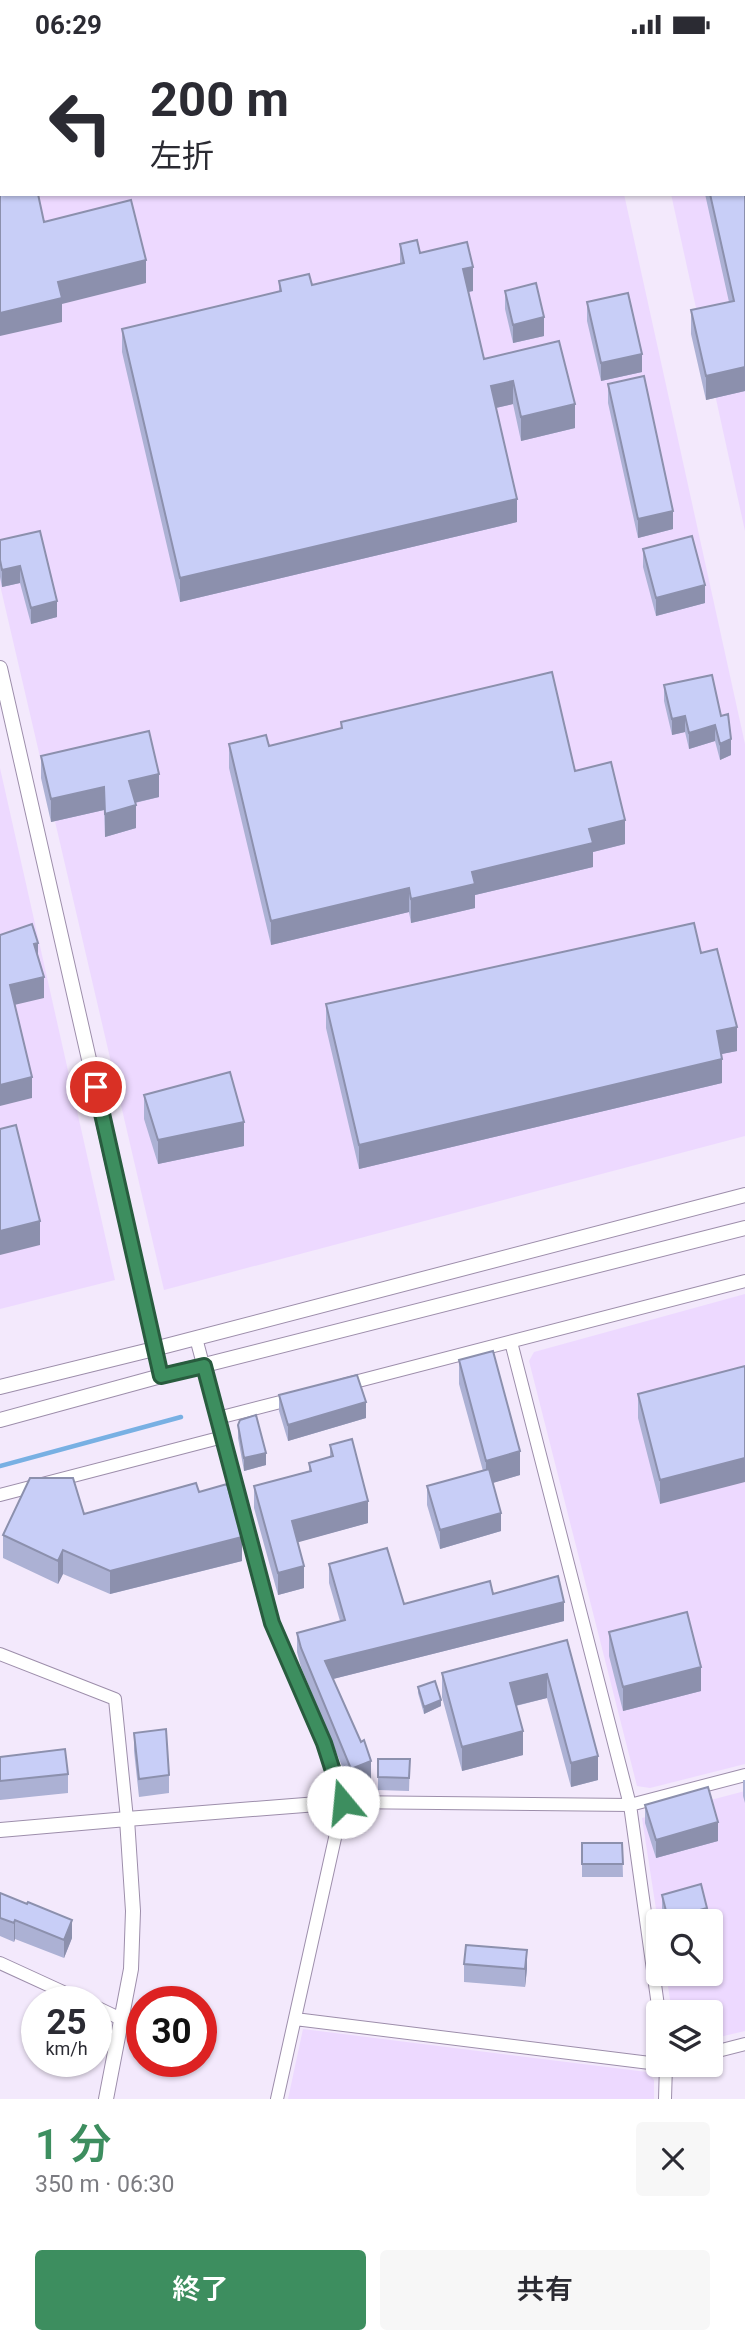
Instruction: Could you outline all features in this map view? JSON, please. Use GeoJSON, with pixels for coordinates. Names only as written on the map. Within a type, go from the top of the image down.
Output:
{"type":"FeatureCollection","features":[{"type":"Feature","properties":{"kind":"street"},"geometry":{"type":"LineString","coordinates":[[0,668],[161,1376]]}},
{"type":"Feature","properties":{"kind":"street"},"geometry":{"type":"LineString","coordinates":[[0,1387],[745,1195]]}},
{"type":"Feature","properties":{"kind":"street"},"geometry":{"type":"LineString","coordinates":[[0,1420],[161,1376],[745,1227]]}},
{"type":"Feature","properties":{"kind":"street"},"geometry":{"type":"LineString","coordinates":[[324,1390],[745,1280]]}},
{"type":"Feature","properties":{"kind":"street"},"geometry":{"type":"LineString","coordinates":[[196,1338],[272,1623],[324,1743],[343,1802],[277,2099]]}},
{"type":"Feature","properties":{"kind":"street"},"geometry":{"type":"LineString","coordinates":[[511,1342],[630,1805],[657,2000]]}},
{"type":"Feature","properties":{"kind":"street"},"geometry":{"type":"LineString","coordinates":[[218,1418],[311,1394]]}},
{"type":"Feature","properties":{"kind":"street"},"geometry":{"type":"LineString","coordinates":[[0,1495],[223,1437]]}},
{"type":"Feature","properties":{"kind":"street"},"geometry":{"type":"LineString","coordinates":[[0,1654],[115,1699],[133,1911],[131,1969],[106,2099]]}},
{"type":"Feature","properties":{"kind":"street"},"geometry":{"type":"LineString","coordinates":[[0,1830],[343,1802],[630,1805],[745,1775]]}},
{"type":"Feature","properties":{"kind":"street"},"geometry":{"type":"LineString","coordinates":[[0,1963],[50,1986]]}},
{"type":"Feature","properties":{"kind":"street"},"geometry":{"type":"LineString","coordinates":[[112,2014],[123,2019]]}},
{"type":"Feature","properties":{"kind":"street"},"geometry":{"type":"LineString","coordinates":[[295,2019],[646,2063]]}},
{"type":"Feature","properties":{"kind":"street"},"geometry":{"type":"LineString","coordinates":[[723,2050],[745,2044]]}},
{"type":"Feature","properties":{"kind":"street"},"geometry":{"type":"LineString","coordinates":[[665,2099],[666,2077]]}},
{"type":"Feature","properties":{"kind":"shaded area"},"geometry":{"type":"Polygon","coordinates":[[[0,196],[624,196],[745,744],[745,1136],[164,1290],[0,585],[0,196]]]}},
{"type":"Feature","properties":{"kind":"shaded area"},"geometry":{"type":"Polygon","coordinates":[[[671,196],[745,196],[745,531],[671,196]]]}},
{"type":"Feature","properties":{"kind":"shaded area"},"geometry":{"type":"Polygon","coordinates":[[[0,768],[115,1280],[0,1309],[0,768]]]}},
{"type":"Feature","properties":{"kind":"shaded area"},"geometry":{"type":"Polygon","coordinates":[[[745,1294],[745,1764],[650,1788],[637,1786],[529,1361],[534,1352],[745,1294]]]}},
{"type":"Feature","properties":{"kind":"shaded area"},"geometry":{"type":"Polygon","coordinates":[[[745,1791],[745,2031],[723,2036],[723,2000],[670,2000],[668,1986],[723,1986],[723,1909],[656,1909],[642,1818],[745,1791]]]}},
{"type":"Feature","properties":{"kind":"shaded area"},"geometry":{"type":"Polygon","coordinates":[[[303,2029],[646,2072],[646,2077],[654,2080],[654,2099],[288,2099],[303,2029]]]}},
{"type":"Feature","properties":{"kind":"building"},"geometry":{"type":"Polygon","coordinates":[[[0,196],[38,196],[44,222],[131,200],[146,260],[58,282],[62,298],[0,313],[0,196]]]}},
{"type":"Feature","properties":{"kind":"building"},"geometry":{"type":"Polygon","coordinates":[[[710,196],[745,196],[745,367],[706,376],[691,310],[734,301],[710,196]]]}},
{"type":"Feature","properties":{"kind":"building"},"geometry":{"type":"Polygon","coordinates":[[[417,240],[420,253],[467,242],[473,267],[463,269],[484,359],[559,341],[575,404],[521,417],[513,381],[491,386],[517,499],[180,578],[122,329],[281,291],[279,281],[309,274],[312,285],[404,263],[400,244],[417,240]]]}},
{"type":"Feature","properties":{"kind":"building"},"geometry":{"type":"Polygon","coordinates":[[[536,283],[544,317],[513,325],[505,291],[536,283]]]}},
{"type":"Feature","properties":{"kind":"building"},"geometry":{"type":"Polygon","coordinates":[[[628,293],[642,354],[601,363],[587,302],[628,293]]]}},
{"type":"Feature","properties":{"kind":"building"},"geometry":{"type":"Polygon","coordinates":[[[644,376],[673,511],[638,519],[608,384],[644,376]]]}},
{"type":"Feature","properties":{"kind":"building"},"geometry":{"type":"Polygon","coordinates":[[[40,531],[57,601],[31,608],[20,566],[2,570],[0,540],[40,531]]]}},
{"type":"Feature","properties":{"kind":"building"},"geometry":{"type":"Polygon","coordinates":[[[692,536],[705,585],[656,598],[643,549],[692,536]]]}},
{"type":"Feature","properties":{"kind":"building"},"geometry":{"type":"Polygon","coordinates":[[[552,672],[575,771],[611,762],[625,820],[589,829],[593,843],[472,872],[475,884],[411,899],[409,888],[271,921],[229,744],[266,735],[269,746],[342,728],[341,722],[552,672]]]}},
{"type":"Feature","properties":{"kind":"building"},"geometry":{"type":"Polygon","coordinates":[[[712,675],[721,716],[728,714],[731,739],[720,744],[715,725],[689,733],[685,716],[672,719],[664,685],[712,675]]]}},
{"type":"Feature","properties":{"kind":"building"},"geometry":{"type":"Polygon","coordinates":[[[149,731],[159,774],[129,781],[136,805],[105,814],[104,787],[51,799],[41,756],[149,731]]]}},
{"type":"Feature","properties":{"kind":"building"},"geometry":{"type":"Polygon","coordinates":[[[694,923],[701,953],[717,949],[737,1027],[717,1031],[722,1059],[359,1145],[326,1004],[694,923]]]}},
{"type":"Feature","properties":{"kind":"building"},"geometry":{"type":"Polygon","coordinates":[[[32,924],[38,943],[34,944],[44,977],[10,985],[32,1077],[0,1085],[0,935],[32,924]]]}},
{"type":"Feature","properties":{"kind":"building"},"geometry":{"type":"Polygon","coordinates":[[[230,1072],[244,1122],[158,1140],[144,1095],[230,1072]]]}},
{"type":"Feature","properties":{"kind":"building"},"geometry":{"type":"Polygon","coordinates":[[[16,1125],[40,1221],[0,1231],[0,1129],[16,1125]]]}},
{"type":"Feature","properties":{"kind":"building"},"geometry":{"type":"Polygon","coordinates":[[[493,1351],[520,1451],[486,1461],[459,1360],[493,1351]]]}},
{"type":"Feature","properties":{"kind":"building"},"geometry":{"type":"Polygon","coordinates":[[[745,1366],[745,1458],[660,1480],[638,1394],[745,1366]]]}},
{"type":"Feature","properties":{"kind":"building"},"geometry":{"type":"Polygon","coordinates":[[[357,1375],[366,1402],[288,1425],[279,1395],[357,1375]]]}},
{"type":"Feature","properties":{"kind":"building"},"geometry":{"type":"Polygon","coordinates":[[[256,1415],[266,1453],[244,1458],[238,1425],[240,1420],[256,1415]]]}},
{"type":"Feature","properties":{"kind":"building"},"geometry":{"type":"Polygon","coordinates":[[[352,1439],[368,1501],[292,1521],[304,1566],[278,1573],[254,1486],[311,1471],[309,1463],[333,1456],[330,1445],[352,1439]]]}},
{"type":"Feature","properties":{"kind":"building"},"geometry":{"type":"Polygon","coordinates":[[[489,1469],[501,1513],[440,1530],[427,1486],[489,1469]]]}},
{"type":"Feature","properties":{"kind":"building"},"geometry":{"type":"Polygon","coordinates":[[[30,1478],[73,1478],[84,1514],[196,1483],[199,1492],[227,1484],[242,1537],[110,1571],[63,1550],[58,1561],[3,1535],[30,1478]]]}},
{"type":"Feature","properties":{"kind":"building"},"geometry":{"type":"Polygon","coordinates":[[[387,1548],[404,1604],[490,1581],[493,1594],[558,1576],[564,1602],[325,1661],[361,1742],[364,1740],[371,1761],[351,1769],[297,1633],[345,1620],[329,1564],[387,1548]]]}},
{"type":"Feature","properties":{"kind":"building"},"geometry":{"type":"Polygon","coordinates":[[[687,1612],[701,1667],[623,1687],[609,1632],[687,1612]]]}},
{"type":"Feature","properties":{"kind":"building"},"geometry":{"type":"Polygon","coordinates":[[[567,1640],[598,1756],[571,1763],[547,1674],[510,1683],[523,1731],[462,1747],[442,1673],[567,1640]]]}},
{"type":"Feature","properties":{"kind":"building"},"geometry":{"type":"Polygon","coordinates":[[[435,1681],[441,1700],[424,1707],[418,1687],[435,1681]]]}},
{"type":"Feature","properties":{"kind":"building"},"geometry":{"type":"Polygon","coordinates":[[[166,1729],[169,1775],[139,1779],[134,1733],[166,1729]]]}},
{"type":"Feature","properties":{"kind":"building"},"geometry":{"type":"Polygon","coordinates":[[[65,1749],[68,1774],[0,1781],[0,1757],[65,1749]]]}},
{"type":"Feature","properties":{"kind":"building"},"geometry":{"type":"Polygon","coordinates":[[[378,1759],[410,1759],[409,1778],[378,1777],[378,1759]]]}},
{"type":"Feature","properties":{"kind":"building"},"geometry":{"type":"Polygon","coordinates":[[[708,1787],[718,1822],[656,1840],[645,1805],[708,1787]]]}},
{"type":"Feature","properties":{"kind":"building"},"geometry":{"type":"Polygon","coordinates":[[[582,1843],[622,1843],[623,1864],[582,1864],[582,1843]]]}},
{"type":"Feature","properties":{"kind":"building"},"geometry":{"type":"Polygon","coordinates":[[[701,1884],[707,1908],[666,1909],[662,1895],[701,1884]]]}},
{"type":"Feature","properties":{"kind":"building"},"geometry":{"type":"Polygon","coordinates":[[[0,1893],[72,1920],[64,1940],[15,1920],[14,1923],[0,1918],[0,1893]]]}},
{"type":"Feature","properties":{"kind":"building"},"geometry":{"type":"Polygon","coordinates":[[[466,1945],[527,1950],[525,1969],[464,1964],[466,1945]]]}},
{"type":"Feature","properties":{"kind":"waterway"},"geometry":{"type":"LineString","coordinates":[[0,1466],[181,1417]]}},
{"type":"Feature","properties":{"kind":"route"},"geometry":{"type":"LineString","coordinates":[[96,1087],[161,1376],[204,1366],[272,1623],[324,1743],[343,1802]]}}]}
